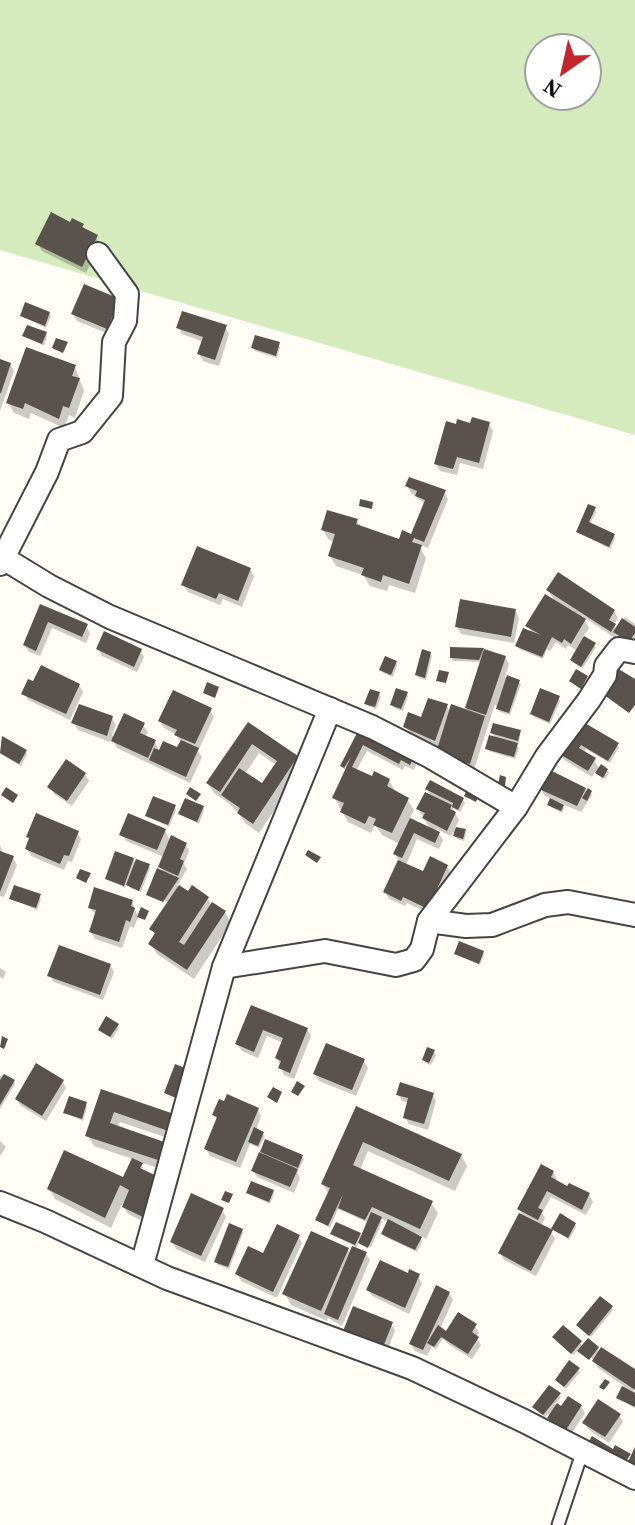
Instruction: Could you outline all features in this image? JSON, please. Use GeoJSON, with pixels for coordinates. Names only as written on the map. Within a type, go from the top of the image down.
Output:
{"type":"FeatureCollection","features":[{"type":"Feature","properties":{"kind":"street"},"geometry":{"type":"LineString","coordinates":[[98,254],[127,294],[125,321],[114,342],[111,396],[82,432],[59,440],[47,472],[1,560],[110,617],[330,709],[431,757],[516,807]]}},
{"type":"Feature","properties":{"kind":"street"},"geometry":{"type":"LineString","coordinates":[[224,967],[325,951],[381,963],[403,965],[414,960],[419,955],[429,921],[516,807],[547,756],[605,675],[606,666],[619,649],[635,652]]}},
{"type":"Feature","properties":{"kind":"street"},"geometry":{"type":"LineString","coordinates":[[142,1265],[224,967],[330,709]]}},
{"type":"Feature","properties":{"kind":"street"},"geometry":{"type":"LineString","coordinates":[[429,921],[466,926],[492,925],[545,905],[568,902],[635,915]]}},
{"type":"Feature","properties":{"kind":"street"},"geometry":{"type":"LineString","coordinates":[[0,1203],[193,1288],[412,1368],[635,1478]]}},
{"type":"Feature","properties":{"kind":"lane"},"geometry":{"type":"LineString","coordinates":[[558,1525],[582,1453]]}},
{"type":"Feature","properties":{"kind":"green space"},"geometry":{"type":"Polygon","coordinates":[[[0,0],[635,0],[635,435],[0,250],[0,0]]]}},
{"type":"Feature","properties":{"kind":"building"},"geometry":{"type":"Polygon","coordinates":[[[51,212],[70,222],[72,218],[98,235],[82,267],[35,244],[51,212]]]}},
{"type":"Feature","properties":{"kind":"building"},"geometry":{"type":"Polygon","coordinates":[[[84,284],[120,299],[107,329],[71,314],[84,284]]]}},
{"type":"Feature","properties":{"kind":"building"},"geometry":{"type":"Polygon","coordinates":[[[25,302],[50,312],[45,326],[20,316],[25,302]]]}},
{"type":"Feature","properties":{"kind":"building"},"geometry":{"type":"Polygon","coordinates":[[[182,311],[227,325],[215,360],[197,354],[203,337],[176,328],[182,311]]]}},
{"type":"Feature","properties":{"kind":"building"},"geometry":{"type":"Polygon","coordinates":[[[27,325],[47,332],[42,344],[22,336],[27,325]]]}},
{"type":"Feature","properties":{"kind":"building"},"geometry":{"type":"Polygon","coordinates":[[[255,335],[280,342],[276,356],[251,348],[255,335]]]}},
{"type":"Feature","properties":{"kind":"building"},"geometry":{"type":"Polygon","coordinates":[[[56,338],[68,342],[63,353],[52,348],[56,338]]]}},
{"type":"Feature","properties":{"kind":"building"},"geometry":{"type":"Polygon","coordinates":[[[26,347],[76,365],[72,376],[80,378],[69,408],[63,406],[59,419],[25,403],[23,409],[6,403],[26,347]]]}},
{"type":"Feature","properties":{"kind":"building"},"geometry":{"type":"Polygon","coordinates":[[[0,359],[11,363],[1,393],[0,393],[0,359]]]}},
{"type":"Feature","properties":{"kind":"building"},"geometry":{"type":"Polygon","coordinates":[[[472,417],[490,422],[479,463],[457,457],[453,469],[434,464],[446,421],[456,424],[457,419],[470,423],[472,417]]]}},
{"type":"Feature","properties":{"kind":"building"},"geometry":{"type":"Polygon","coordinates":[[[409,477],[446,490],[424,542],[414,538],[412,542],[422,545],[409,584],[383,575],[381,582],[361,575],[364,568],[328,556],[335,534],[321,530],[327,510],[358,519],[356,524],[399,539],[402,530],[411,534],[425,500],[415,496],[417,491],[405,486],[409,477]]]}},
{"type":"Feature","properties":{"kind":"building"},"geometry":{"type":"Polygon","coordinates":[[[360,499],[373,502],[372,509],[359,506],[360,499]]]}},
{"type":"Feature","properties":{"kind":"building"},"geometry":{"type":"Polygon","coordinates":[[[588,504],[596,507],[589,522],[615,534],[609,547],[576,532],[588,504]]]}},
{"type":"Feature","properties":{"kind":"building"},"geometry":{"type":"Polygon","coordinates":[[[197,546],[251,568],[238,601],[219,593],[216,599],[181,585],[197,546]]]}},
{"type":"Feature","properties":{"kind":"building"},"geometry":{"type":"Polygon","coordinates":[[[558,572],[615,610],[609,620],[616,624],[611,632],[546,590],[558,572]]]}},
{"type":"Feature","properties":{"kind":"building"},"geometry":{"type":"Polygon","coordinates":[[[545,594],[586,619],[571,644],[552,637],[542,657],[515,646],[523,628],[541,635],[525,626],[545,594]]]}},
{"type":"Feature","properties":{"kind":"building"},"geometry":{"type":"Polygon","coordinates":[[[460,599],[516,609],[511,637],[455,627],[460,599]]]}},
{"type":"Feature","properties":{"kind":"building"},"geometry":{"type":"Polygon","coordinates":[[[40,604],[88,624],[82,637],[48,622],[36,651],[23,645],[40,604]]]}},
{"type":"Feature","properties":{"kind":"building"},"geometry":{"type":"Polygon","coordinates":[[[622,618],[635,627],[629,642],[613,632],[622,618]]]}},
{"type":"Feature","properties":{"kind":"building"},"geometry":{"type":"Polygon","coordinates":[[[104,631],[142,649],[134,667],[96,649],[104,631]]]}},
{"type":"Feature","properties":{"kind":"building"},"geometry":{"type":"Polygon","coordinates":[[[584,636],[596,643],[581,667],[570,660],[584,636]]]}},
{"type":"Feature","properties":{"kind":"building"},"geometry":{"type":"Polygon","coordinates":[[[450,647],[484,648],[479,660],[450,658],[450,647]]]}},
{"type":"Feature","properties":{"kind":"building"},"geometry":{"type":"Polygon","coordinates":[[[422,649],[431,652],[425,678],[415,675],[422,649]]]}},
{"type":"Feature","properties":{"kind":"building"},"geometry":{"type":"Polygon","coordinates":[[[484,649],[506,656],[486,715],[465,708],[484,649]]]}},
{"type":"Feature","properties":{"kind":"building"},"geometry":{"type":"Polygon","coordinates":[[[385,656],[397,661],[391,675],[379,670],[385,656]]]}},
{"type":"Feature","properties":{"kind":"building"},"geometry":{"type":"Polygon","coordinates":[[[41,665],[80,684],[66,714],[21,694],[28,679],[33,681],[41,665]]]}},
{"type":"Feature","properties":{"kind":"building"},"geometry":{"type":"Polygon","coordinates":[[[617,668],[635,679],[635,705],[629,713],[600,692],[608,681],[613,684],[609,679],[617,668]]]}},
{"type":"Feature","properties":{"kind":"building"},"geometry":{"type":"Polygon","coordinates":[[[576,669],[588,676],[581,689],[569,681],[576,669]]]}},
{"type":"Feature","properties":{"kind":"building"},"geometry":{"type":"Polygon","coordinates":[[[439,670],[449,672],[446,683],[436,681],[439,670]]]}},
{"type":"Feature","properties":{"kind":"building"},"geometry":{"type":"Polygon","coordinates":[[[507,675],[520,680],[509,713],[496,709],[507,675]]]}},
{"type":"Feature","properties":{"kind":"building"},"geometry":{"type":"Polygon","coordinates":[[[207,682],[219,687],[215,698],[203,693],[207,682]]]}},
{"type":"Feature","properties":{"kind":"building"},"geometry":{"type":"Polygon","coordinates":[[[396,688],[408,692],[401,709],[390,705],[396,688]]]}},
{"type":"Feature","properties":{"kind":"building"},"geometry":{"type":"Polygon","coordinates":[[[540,688],[560,696],[549,722],[530,714],[540,688]]]}},
{"type":"Feature","properties":{"kind":"building"},"geometry":{"type":"Polygon","coordinates":[[[370,689],[380,692],[375,707],[364,704],[370,689]]]}},
{"type":"Feature","properties":{"kind":"building"},"geometry":{"type":"Polygon","coordinates":[[[173,690],[212,708],[195,744],[174,735],[177,730],[158,721],[173,690]]]}},
{"type":"Feature","properties":{"kind":"building"},"geometry":{"type":"Polygon","coordinates":[[[428,698],[448,704],[435,741],[403,727],[408,712],[421,717],[428,698]]]}},
{"type":"Feature","properties":{"kind":"building"},"geometry":{"type":"Polygon","coordinates":[[[79,704],[113,716],[107,736],[71,723],[79,704]]]}},
{"type":"Feature","properties":{"kind":"building"},"geometry":{"type":"Polygon","coordinates":[[[451,704],[485,716],[470,764],[436,753],[451,704]]]}},
{"type":"Feature","properties":{"kind":"building"},"geometry":{"type":"Polygon","coordinates":[[[124,713],[145,723],[140,733],[156,740],[148,758],[111,741],[124,713]]]}},
{"type":"Feature","properties":{"kind":"building"},"geometry":{"type":"Polygon","coordinates":[[[578,719],[619,743],[608,761],[581,745],[579,748],[596,758],[588,771],[558,753],[578,719]]]}},
{"type":"Feature","properties":{"kind":"building"},"geometry":{"type":"Polygon","coordinates":[[[248,722],[298,756],[253,824],[237,813],[240,808],[221,795],[239,768],[262,783],[277,761],[252,744],[220,792],[206,783],[248,722]]]}},
{"type":"Feature","properties":{"kind":"building"},"geometry":{"type":"Polygon","coordinates":[[[493,723],[521,730],[518,741],[490,733],[493,723]]]}},
{"type":"Feature","properties":{"kind":"building"},"geometry":{"type":"Polygon","coordinates":[[[359,729],[414,757],[410,765],[401,760],[399,764],[363,745],[352,767],[372,776],[374,771],[390,779],[387,786],[409,798],[392,833],[373,825],[376,819],[369,816],[365,824],[340,812],[344,803],[332,798],[351,757],[344,768],[340,766],[359,729]]]}},
{"type":"Feature","properties":{"kind":"building"},"geometry":{"type":"Polygon","coordinates":[[[489,735],[518,743],[514,757],[485,749],[489,735]]]}},
{"type":"Feature","properties":{"kind":"building"},"geometry":{"type":"Polygon","coordinates":[[[2,736],[27,750],[19,764],[0,753],[2,736]]]}},
{"type":"Feature","properties":{"kind":"building"},"geometry":{"type":"Polygon","coordinates":[[[181,740],[199,748],[186,777],[149,760],[154,748],[159,750],[163,741],[177,747],[181,740]]]}},
{"type":"Feature","properties":{"kind":"building"},"geometry":{"type":"Polygon","coordinates":[[[66,759],[86,773],[67,801],[47,787],[66,759]]]}},
{"type":"Feature","properties":{"kind":"building"},"geometry":{"type":"Polygon","coordinates":[[[601,764],[608,769],[603,778],[595,773],[601,764]]]}},
{"type":"Feature","properties":{"kind":"building"},"geometry":{"type":"Polygon","coordinates":[[[548,769],[586,788],[577,806],[539,789],[548,769]]]}},
{"type":"Feature","properties":{"kind":"building"},"geometry":{"type":"Polygon","coordinates":[[[500,775],[506,777],[505,786],[498,784],[500,775]]]}},
{"type":"Feature","properties":{"kind":"building"},"geometry":{"type":"Polygon","coordinates":[[[430,780],[464,798],[458,810],[452,807],[453,803],[425,789],[430,780]]]}},
{"type":"Feature","properties":{"kind":"building"},"geometry":{"type":"Polygon","coordinates":[[[469,786],[480,792],[476,802],[464,796],[469,786]]]}},
{"type":"Feature","properties":{"kind":"building"},"geometry":{"type":"Polygon","coordinates":[[[6,787],[18,795],[13,803],[1,795],[6,787]]]}},
{"type":"Feature","properties":{"kind":"building"},"geometry":{"type":"Polygon","coordinates":[[[190,787],[201,794],[196,801],[186,794],[190,787]]]}},
{"type":"Feature","properties":{"kind":"building"},"geometry":{"type":"Polygon","coordinates":[[[588,788],[592,791],[587,801],[582,798],[588,788]]]}},
{"type":"Feature","properties":{"kind":"building"},"geometry":{"type":"Polygon","coordinates":[[[425,792],[452,805],[450,809],[456,812],[447,831],[422,818],[425,813],[416,809],[425,792]]]}},
{"type":"Feature","properties":{"kind":"building"},"geometry":{"type":"Polygon","coordinates":[[[153,796],[176,805],[168,825],[145,816],[153,796]]]}},
{"type":"Feature","properties":{"kind":"building"},"geometry":{"type":"Polygon","coordinates":[[[185,798],[204,806],[197,822],[178,814],[185,798]]]}},
{"type":"Feature","properties":{"kind":"building"},"geometry":{"type":"Polygon","coordinates":[[[550,798],[564,805],[561,811],[547,805],[550,798]]]}},
{"type":"Feature","properties":{"kind":"building"},"geometry":{"type":"Polygon","coordinates":[[[36,813],[79,831],[69,856],[64,855],[60,864],[25,849],[29,838],[26,837],[36,813]]]}},
{"type":"Feature","properties":{"kind":"building"},"geometry":{"type":"Polygon","coordinates":[[[128,813],[166,829],[157,850],[119,835],[128,813]]]}},
{"type":"Feature","properties":{"kind":"building"},"geometry":{"type":"Polygon","coordinates":[[[410,818],[440,832],[435,843],[414,833],[402,858],[393,854],[410,818]]]}},
{"type":"Feature","properties":{"kind":"building"},"geometry":{"type":"Polygon","coordinates":[[[456,827],[466,829],[463,839],[453,836],[456,827]]]}},
{"type":"Feature","properties":{"kind":"building"},"geometry":{"type":"Polygon","coordinates":[[[171,835],[187,843],[180,859],[184,861],[178,876],[158,867],[171,835]]]}},
{"type":"Feature","properties":{"kind":"building"},"geometry":{"type":"Polygon","coordinates":[[[308,850],[321,857],[317,863],[305,855],[308,850]]]}},
{"type":"Feature","properties":{"kind":"building"},"geometry":{"type":"Polygon","coordinates":[[[0,851],[14,856],[0,892],[0,851]]]}},
{"type":"Feature","properties":{"kind":"building"},"geometry":{"type":"Polygon","coordinates":[[[115,851],[134,858],[124,886],[105,879],[115,851]]]}},
{"type":"Feature","properties":{"kind":"building"},"geometry":{"type":"Polygon","coordinates":[[[430,856],[448,865],[428,909],[383,892],[398,860],[423,871],[430,856]]]}},
{"type":"Feature","properties":{"kind":"building"},"geometry":{"type":"Polygon","coordinates":[[[136,859],[150,864],[139,891],[126,885],[136,859]]]}},
{"type":"Feature","properties":{"kind":"building"},"geometry":{"type":"Polygon","coordinates":[[[157,868],[179,878],[163,902],[146,895],[157,868]]]}},
{"type":"Feature","properties":{"kind":"building"},"geometry":{"type":"Polygon","coordinates":[[[80,869],[91,873],[86,883],[76,878],[80,869]]]}},
{"type":"Feature","properties":{"kind":"building"},"geometry":{"type":"Polygon","coordinates":[[[14,885],[41,894],[36,908],[9,899],[14,885]]]}},
{"type":"Feature","properties":{"kind":"building"},"geometry":{"type":"Polygon","coordinates":[[[179,885],[188,891],[192,885],[209,897],[179,942],[184,945],[212,902],[226,911],[187,970],[148,944],[155,933],[149,929],[179,885]]]}},
{"type":"Feature","properties":{"kind":"building"},"geometry":{"type":"Polygon","coordinates":[[[94,887],[133,900],[131,906],[135,908],[130,922],[126,920],[119,942],[89,932],[96,910],[88,908],[94,887]]]}},
{"type":"Feature","properties":{"kind":"building"},"geometry":{"type":"Polygon","coordinates":[[[141,907],[149,911],[145,920],[137,917],[141,907]]]}},
{"type":"Feature","properties":{"kind":"building"},"geometry":{"type":"Polygon","coordinates":[[[459,941],[484,951],[479,964],[454,954],[459,941]]]}},
{"type":"Feature","properties":{"kind":"building"},"geometry":{"type":"Polygon","coordinates":[[[59,945],[111,964],[100,995],[47,976],[59,945]]]}},
{"type":"Feature","properties":{"kind":"building"},"geometry":{"type":"Polygon","coordinates":[[[251,1005],[308,1028],[290,1073],[278,1068],[281,1061],[275,1058],[283,1038],[263,1030],[254,1052],[235,1044],[251,1005]]]}},
{"type":"Feature","properties":{"kind":"building"},"geometry":{"type":"Polygon","coordinates":[[[106,1016],[119,1024],[110,1037],[98,1030],[106,1016]]]}},
{"type":"Feature","properties":{"kind":"building"},"geometry":{"type":"Polygon","coordinates":[[[2,1036],[8,1039],[4,1049],[0,1047],[2,1036]]]}},
{"type":"Feature","properties":{"kind":"building"},"geometry":{"type":"Polygon","coordinates":[[[326,1043],[365,1059],[352,1090],[313,1074],[326,1043]]]}},
{"type":"Feature","properties":{"kind":"building"},"geometry":{"type":"Polygon","coordinates":[[[427,1047],[435,1050],[429,1063],[422,1060],[427,1047]]]}},
{"type":"Feature","properties":{"kind":"building"},"geometry":{"type":"Polygon","coordinates":[[[36,1063],[64,1080],[42,1116],[15,1099],[36,1063]]]}},
{"type":"Feature","properties":{"kind":"building"},"geometry":{"type":"Polygon","coordinates":[[[175,1064],[200,1074],[188,1103],[164,1093],[175,1064]]]}},
{"type":"Feature","properties":{"kind":"building"},"geometry":{"type":"Polygon","coordinates":[[[4,1074],[15,1080],[0,1105],[0,1080],[4,1074]]]}},
{"type":"Feature","properties":{"kind":"building"},"geometry":{"type":"Polygon","coordinates":[[[297,1081],[305,1086],[298,1096],[291,1092],[297,1081]]]}},
{"type":"Feature","properties":{"kind":"building"},"geometry":{"type":"Polygon","coordinates":[[[400,1082],[434,1093],[424,1124],[403,1118],[408,1098],[396,1095],[400,1082]]]}},
{"type":"Feature","properties":{"kind":"building"},"geometry":{"type":"Polygon","coordinates":[[[273,1087],[282,1092],[277,1103],[267,1097],[273,1087]]]}},
{"type":"Feature","properties":{"kind":"building"},"geometry":{"type":"Polygon","coordinates":[[[101,1089],[180,1116],[174,1133],[114,1112],[110,1123],[170,1144],[164,1162],[85,1136],[101,1089]]]}},
{"type":"Feature","properties":{"kind":"building"},"geometry":{"type":"Polygon","coordinates":[[[227,1094],[259,1108],[236,1162],[204,1149],[217,1117],[212,1115],[219,1099],[224,1101],[227,1094]]]}},
{"type":"Feature","properties":{"kind":"building"},"geometry":{"type":"Polygon","coordinates":[[[69,1096],[87,1102],[82,1119],[63,1113],[69,1096]]]}},
{"type":"Feature","properties":{"kind":"building"},"geometry":{"type":"Polygon","coordinates":[[[356,1106],[462,1154],[449,1181],[363,1142],[353,1165],[433,1201],[420,1229],[372,1207],[365,1220],[338,1208],[343,1194],[328,1226],[315,1220],[330,1188],[321,1184],[356,1106]]]}},
{"type":"Feature","properties":{"kind":"building"},"geometry":{"type":"Polygon","coordinates":[[[254,1127],[264,1132],[258,1146],[248,1142],[254,1127]]]}},
{"type":"Feature","properties":{"kind":"building"},"geometry":{"type":"Polygon","coordinates":[[[265,1139],[303,1155],[298,1168],[260,1152],[265,1139]]]}},
{"type":"Feature","properties":{"kind":"building"},"geometry":{"type":"Polygon","coordinates":[[[64,1150],[123,1177],[132,1158],[143,1163],[140,1168],[163,1179],[145,1218],[122,1207],[129,1190],[120,1185],[105,1218],[47,1189],[64,1150]]]}},
{"type":"Feature","properties":{"kind":"building"},"geometry":{"type":"Polygon","coordinates":[[[259,1152],[298,1169],[290,1187],[251,1171],[259,1152]]]}},
{"type":"Feature","properties":{"kind":"building"},"geometry":{"type":"Polygon","coordinates":[[[541,1164],[554,1171],[551,1177],[590,1193],[582,1210],[547,1191],[538,1208],[543,1210],[538,1220],[517,1209],[541,1164]]]}},
{"type":"Feature","properties":{"kind":"building"},"geometry":{"type":"Polygon","coordinates":[[[251,1181],[274,1190],[269,1202],[246,1193],[251,1181]]]}},
{"type":"Feature","properties":{"kind":"building"},"geometry":{"type":"Polygon","coordinates":[[[225,1191],[233,1194],[229,1203],[221,1200],[225,1191]]]}},
{"type":"Feature","properties":{"kind":"building"},"geometry":{"type":"Polygon","coordinates":[[[191,1193],[224,1208],[201,1256],[170,1242],[191,1193]]]}},
{"type":"Feature","properties":{"kind":"building"},"geometry":{"type":"Polygon","coordinates":[[[371,1212],[382,1217],[368,1248],[358,1243],[371,1212]]]}},
{"type":"Feature","properties":{"kind":"building"},"geometry":{"type":"Polygon","coordinates":[[[519,1213],[553,1230],[531,1271],[498,1253],[519,1213]]]}},
{"type":"Feature","properties":{"kind":"building"},"geometry":{"type":"Polygon","coordinates":[[[560,1213],[576,1223],[568,1238],[551,1229],[560,1213]]]}},
{"type":"Feature","properties":{"kind":"building"},"geometry":{"type":"Polygon","coordinates":[[[388,1219],[422,1237],[415,1250],[381,1234],[388,1219]]]}},
{"type":"Feature","properties":{"kind":"building"},"geometry":{"type":"Polygon","coordinates":[[[336,1222],[361,1233],[355,1245],[330,1234],[336,1222]]]}},
{"type":"Feature","properties":{"kind":"building"},"geometry":{"type":"Polygon","coordinates":[[[229,1223],[243,1229],[228,1267],[214,1262],[229,1223]]]}},
{"type":"Feature","properties":{"kind":"building"},"geometry":{"type":"Polygon","coordinates":[[[277,1224],[300,1235],[273,1292],[235,1274],[248,1246],[263,1253],[277,1224]]]}},
{"type":"Feature","properties":{"kind":"building"},"geometry":{"type":"Polygon","coordinates":[[[311,1231],[349,1248],[321,1311],[282,1294],[311,1231]]]}},
{"type":"Feature","properties":{"kind":"building"},"geometry":{"type":"Polygon","coordinates":[[[352,1246],[367,1252],[338,1320],[324,1314],[352,1246]]]}},
{"type":"Feature","properties":{"kind":"building"},"geometry":{"type":"Polygon","coordinates":[[[380,1260],[408,1273],[409,1269],[420,1274],[405,1308],[366,1290],[380,1260]]]}},
{"type":"Feature","properties":{"kind":"building"},"geometry":{"type":"Polygon","coordinates":[[[436,1285],[450,1292],[423,1350],[409,1344],[436,1285]]]}},
{"type":"Feature","properties":{"kind":"building"},"geometry":{"type":"Polygon","coordinates":[[[600,1296],[613,1306],[589,1336],[576,1325],[600,1296]]]}},
{"type":"Feature","properties":{"kind":"building"},"geometry":{"type":"Polygon","coordinates":[[[353,1306],[393,1322],[383,1347],[343,1331],[353,1306]]]}},
{"type":"Feature","properties":{"kind":"building"},"geometry":{"type":"Polygon","coordinates":[[[458,1312],[477,1324],[472,1332],[479,1337],[468,1354],[441,1337],[434,1347],[427,1343],[438,1325],[446,1331],[458,1312]]]}},
{"type":"Feature","properties":{"kind":"building"},"geometry":{"type":"Polygon","coordinates":[[[563,1325],[582,1341],[571,1354],[552,1337],[563,1325]]]}},
{"type":"Feature","properties":{"kind":"building"},"geometry":{"type":"Polygon","coordinates":[[[588,1338],[599,1347],[589,1360],[577,1351],[588,1338]]]}},
{"type":"Feature","properties":{"kind":"building"},"geometry":{"type":"Polygon","coordinates":[[[601,1347],[635,1369],[635,1390],[592,1361],[601,1347]]]}},
{"type":"Feature","properties":{"kind":"building"},"geometry":{"type":"Polygon","coordinates":[[[569,1360],[580,1368],[564,1387],[555,1380],[569,1360]]]}},
{"type":"Feature","properties":{"kind":"building"},"geometry":{"type":"Polygon","coordinates":[[[605,1379],[610,1382],[604,1390],[599,1387],[605,1379]]]}},
{"type":"Feature","properties":{"kind":"building"},"geometry":{"type":"Polygon","coordinates":[[[549,1385],[561,1393],[543,1415],[532,1407],[549,1385]]]}},
{"type":"Feature","properties":{"kind":"building"},"geometry":{"type":"Polygon","coordinates":[[[622,1386],[635,1393],[635,1407],[616,1398],[622,1386]]]}},
{"type":"Feature","properties":{"kind":"building"},"geometry":{"type":"Polygon","coordinates":[[[568,1396],[582,1405],[564,1433],[547,1422],[547,1418],[557,1403],[561,1406],[568,1396]]]}},
{"type":"Feature","properties":{"kind":"building"},"geometry":{"type":"Polygon","coordinates":[[[598,1399],[621,1414],[605,1437],[582,1423],[598,1399]]]}},
{"type":"Feature","properties":{"kind":"building"},"geometry":{"type":"Polygon","coordinates":[[[592,1436],[613,1449],[615,1445],[631,1454],[622,1467],[586,1447],[592,1436]]]}},
{"type":"Feature","properties":{"kind":"building"},"geometry":{"type":"Polygon","coordinates":[[[635,1447],[635,1467],[627,1464],[635,1447]]]}}]}
